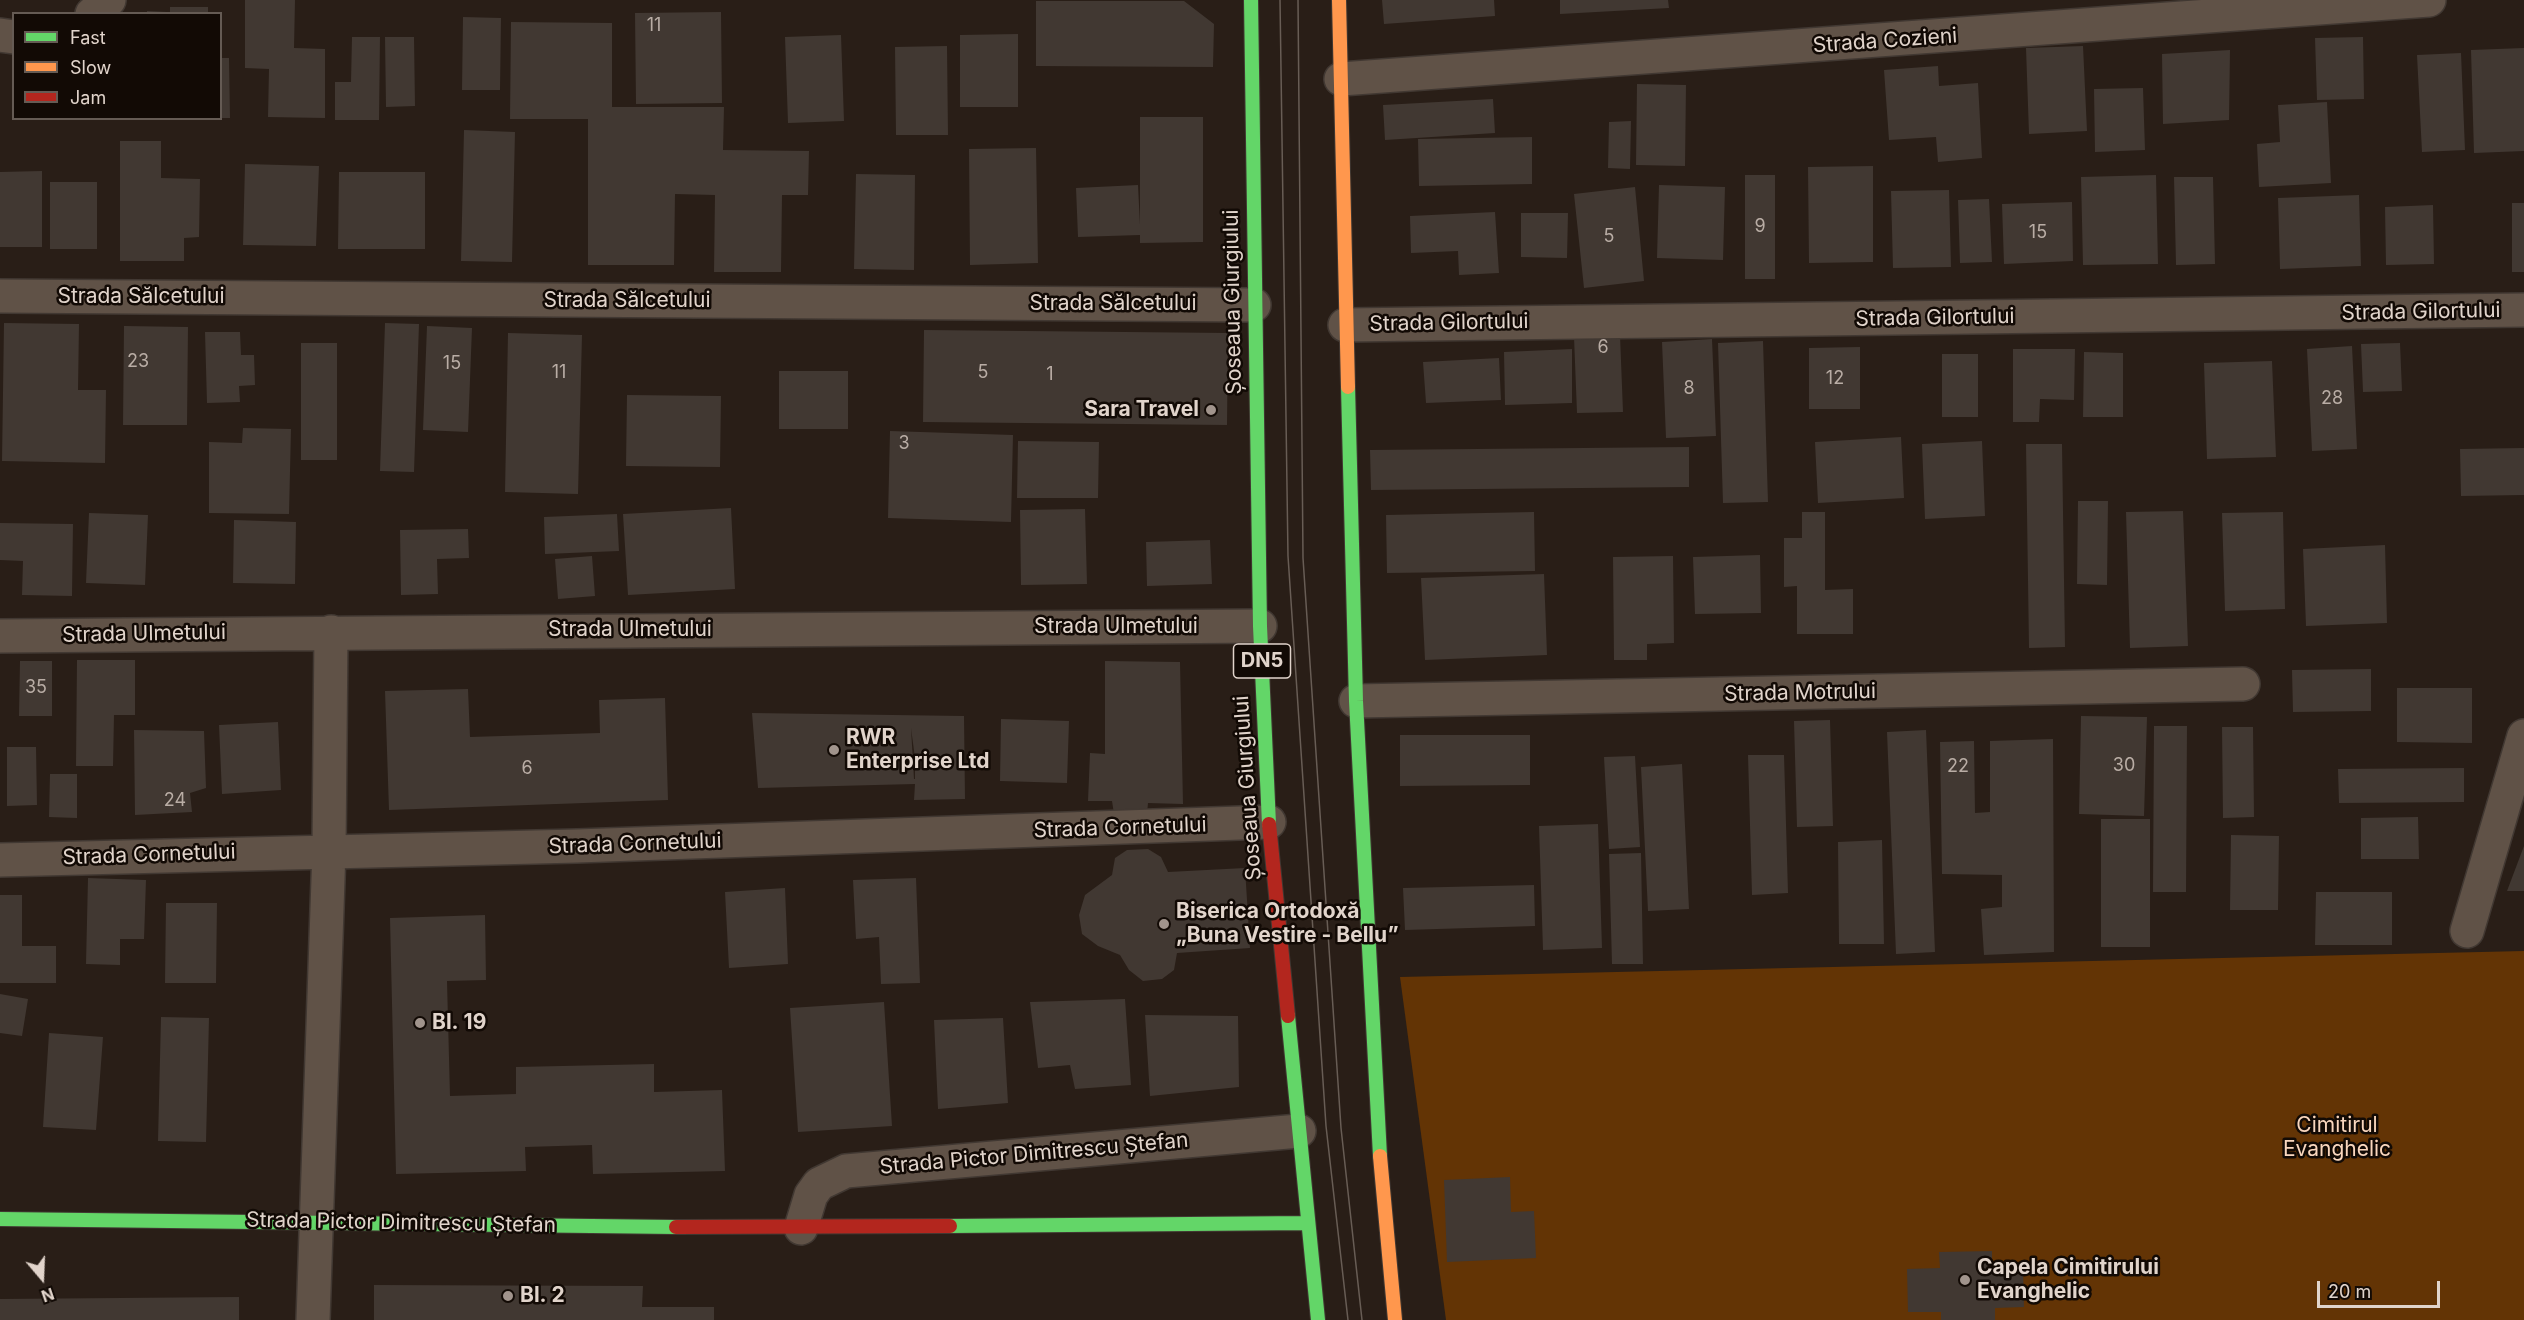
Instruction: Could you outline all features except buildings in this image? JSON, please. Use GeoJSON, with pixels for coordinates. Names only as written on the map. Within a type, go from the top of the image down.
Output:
{"type":"FeatureCollection","features":[{"type":"Feature","properties":{"kind":"main road","name":"Șoseaua Giurgiului"},"geometry":{"type":"LineString","coordinates":[[1251,0],[1260,626],[1269,822],[1318,1320]]}},
{"type":"Feature","properties":{"kind":"main road"},"geometry":{"type":"LineString","coordinates":[[1339,0],[1345,325],[1356,701],[1376,1111],[1395,1320]]}},
{"type":"Feature","properties":{"kind":"main road","name":"Strada Pictor Dimitrescu Ștefan"},"geometry":{"type":"LineString","coordinates":[[0,1219],[801,1228],[1308,1223]]}},
{"type":"Feature","properties":{"kind":"street"},"geometry":{"type":"LineString","coordinates":[[94,12],[109,0]]}},
{"type":"Feature","properties":{"kind":"street","name":"Strada Cozieni"},"geometry":{"type":"LineString","coordinates":[[1341,80],[2429,0]]}},
{"type":"Feature","properties":{"kind":"street","name":"Strada Sălcetului"},"geometry":{"type":"LineString","coordinates":[[0,296],[1254,305]]}},
{"type":"Feature","properties":{"kind":"street","name":"Strada Gilortului"},"geometry":{"type":"LineString","coordinates":[[1345,325],[2524,310]]}},
{"type":"Feature","properties":{"kind":"street","name":"Strada Ulmetului"},"geometry":{"type":"LineString","coordinates":[[0,636],[1260,626]]}},
{"type":"Feature","properties":{"kind":"street"},"geometry":{"type":"LineString","coordinates":[[313,1320],[329,850],[331,632]]}},
{"type":"Feature","properties":{"kind":"street","name":"Strada Motrului"},"geometry":{"type":"LineString","coordinates":[[1356,701],[2243,684]]}},
{"type":"Feature","properties":{"kind":"street"},"geometry":{"type":"LineString","coordinates":[[2467,931],[2524,736]]}},
{"type":"Feature","properties":{"kind":"street","name":"Strada Cornetului"},"geometry":{"type":"LineString","coordinates":[[0,860],[329,850],[588,846],[1269,822]]}},
{"type":"Feature","properties":{"kind":"street","name":"Strada Pictor Dimitrescu Ștefan"},"geometry":{"type":"LineString","coordinates":[[801,1228],[811,1195],[819,1184],[846,1171],[1299,1131]]}},
{"type":"Feature","properties":{"kind":"green space","name":"Cimitirul Evanghelic"},"geometry":{"type":"Polygon","coordinates":[[[2524,951],[2524,1320],[1446,1320],[1400,977],[2524,951]]]}},
{"type":"Feature","properties":{"kind":"tram line"},"geometry":{"type":"LineString","coordinates":[[1280,0],[1288,556],[1326,1126],[1348,1320]]}},
{"type":"Feature","properties":{"kind":"tram line"},"geometry":{"type":"LineString","coordinates":[[1298,0],[1303,558],[1341,1128],[1362,1320]]}},
{"type":"Feature","properties":{"kind":"traffic: fast"},"geometry":{"type":"LineString","coordinates":[[1251,0],[1260,626],[1269,824]]}},
{"type":"Feature","properties":{"kind":"traffic: fast"},"geometry":{"type":"LineString","coordinates":[[1348,387],[1356,701],[1380,1156]]}},
{"type":"Feature","properties":{"kind":"traffic: fast"},"geometry":{"type":"LineString","coordinates":[[1288,1016],[1318,1320]]}},
{"type":"Feature","properties":{"kind":"traffic: fast"},"geometry":{"type":"LineString","coordinates":[[0,1219],[676,1227]]}},
{"type":"Feature","properties":{"kind":"traffic: fast"},"geometry":{"type":"LineString","coordinates":[[950,1226],[1308,1223]]}},
{"type":"Feature","properties":{"kind":"traffic: slow"},"geometry":{"type":"LineString","coordinates":[[1339,0],[1348,387]]}},
{"type":"Feature","properties":{"kind":"traffic: slow"},"geometry":{"type":"LineString","coordinates":[[1380,1156],[1395,1320]]}},
{"type":"Feature","properties":{"kind":"traffic: jam"},"geometry":{"type":"LineString","coordinates":[[1269,824],[1288,1016]]}},
{"type":"Feature","properties":{"kind":"traffic: jam"},"geometry":{"type":"LineString","coordinates":[[676,1227],[950,1226]]}},
{"type":"Feature","properties":{"kind":"place","name":"Sara Travel"},"geometry":{"type":"Point","coordinates":[1211,410]}},
{"type":"Feature","properties":{"kind":"place","name":"RWR Enterprise Ltd"},"geometry":{"type":"Point","coordinates":[834,750]}},
{"type":"Feature","properties":{"kind":"place","name":"Biserica Ortodoxă „Buna Vestire - Bellu”"},"geometry":{"type":"Point","coordinates":[1164,924]}},
{"type":"Feature","properties":{"kind":"place","name":"Bl. 19"},"geometry":{"type":"Point","coordinates":[420,1023]}},
{"type":"Feature","properties":{"kind":"place","name":"Capela Cimitirului Evanghelic"},"geometry":{"type":"Point","coordinates":[1965,1280]}},
{"type":"Feature","properties":{"kind":"place","name":"Bl. 2"},"geometry":{"type":"Point","coordinates":[508,1296]}}]}
